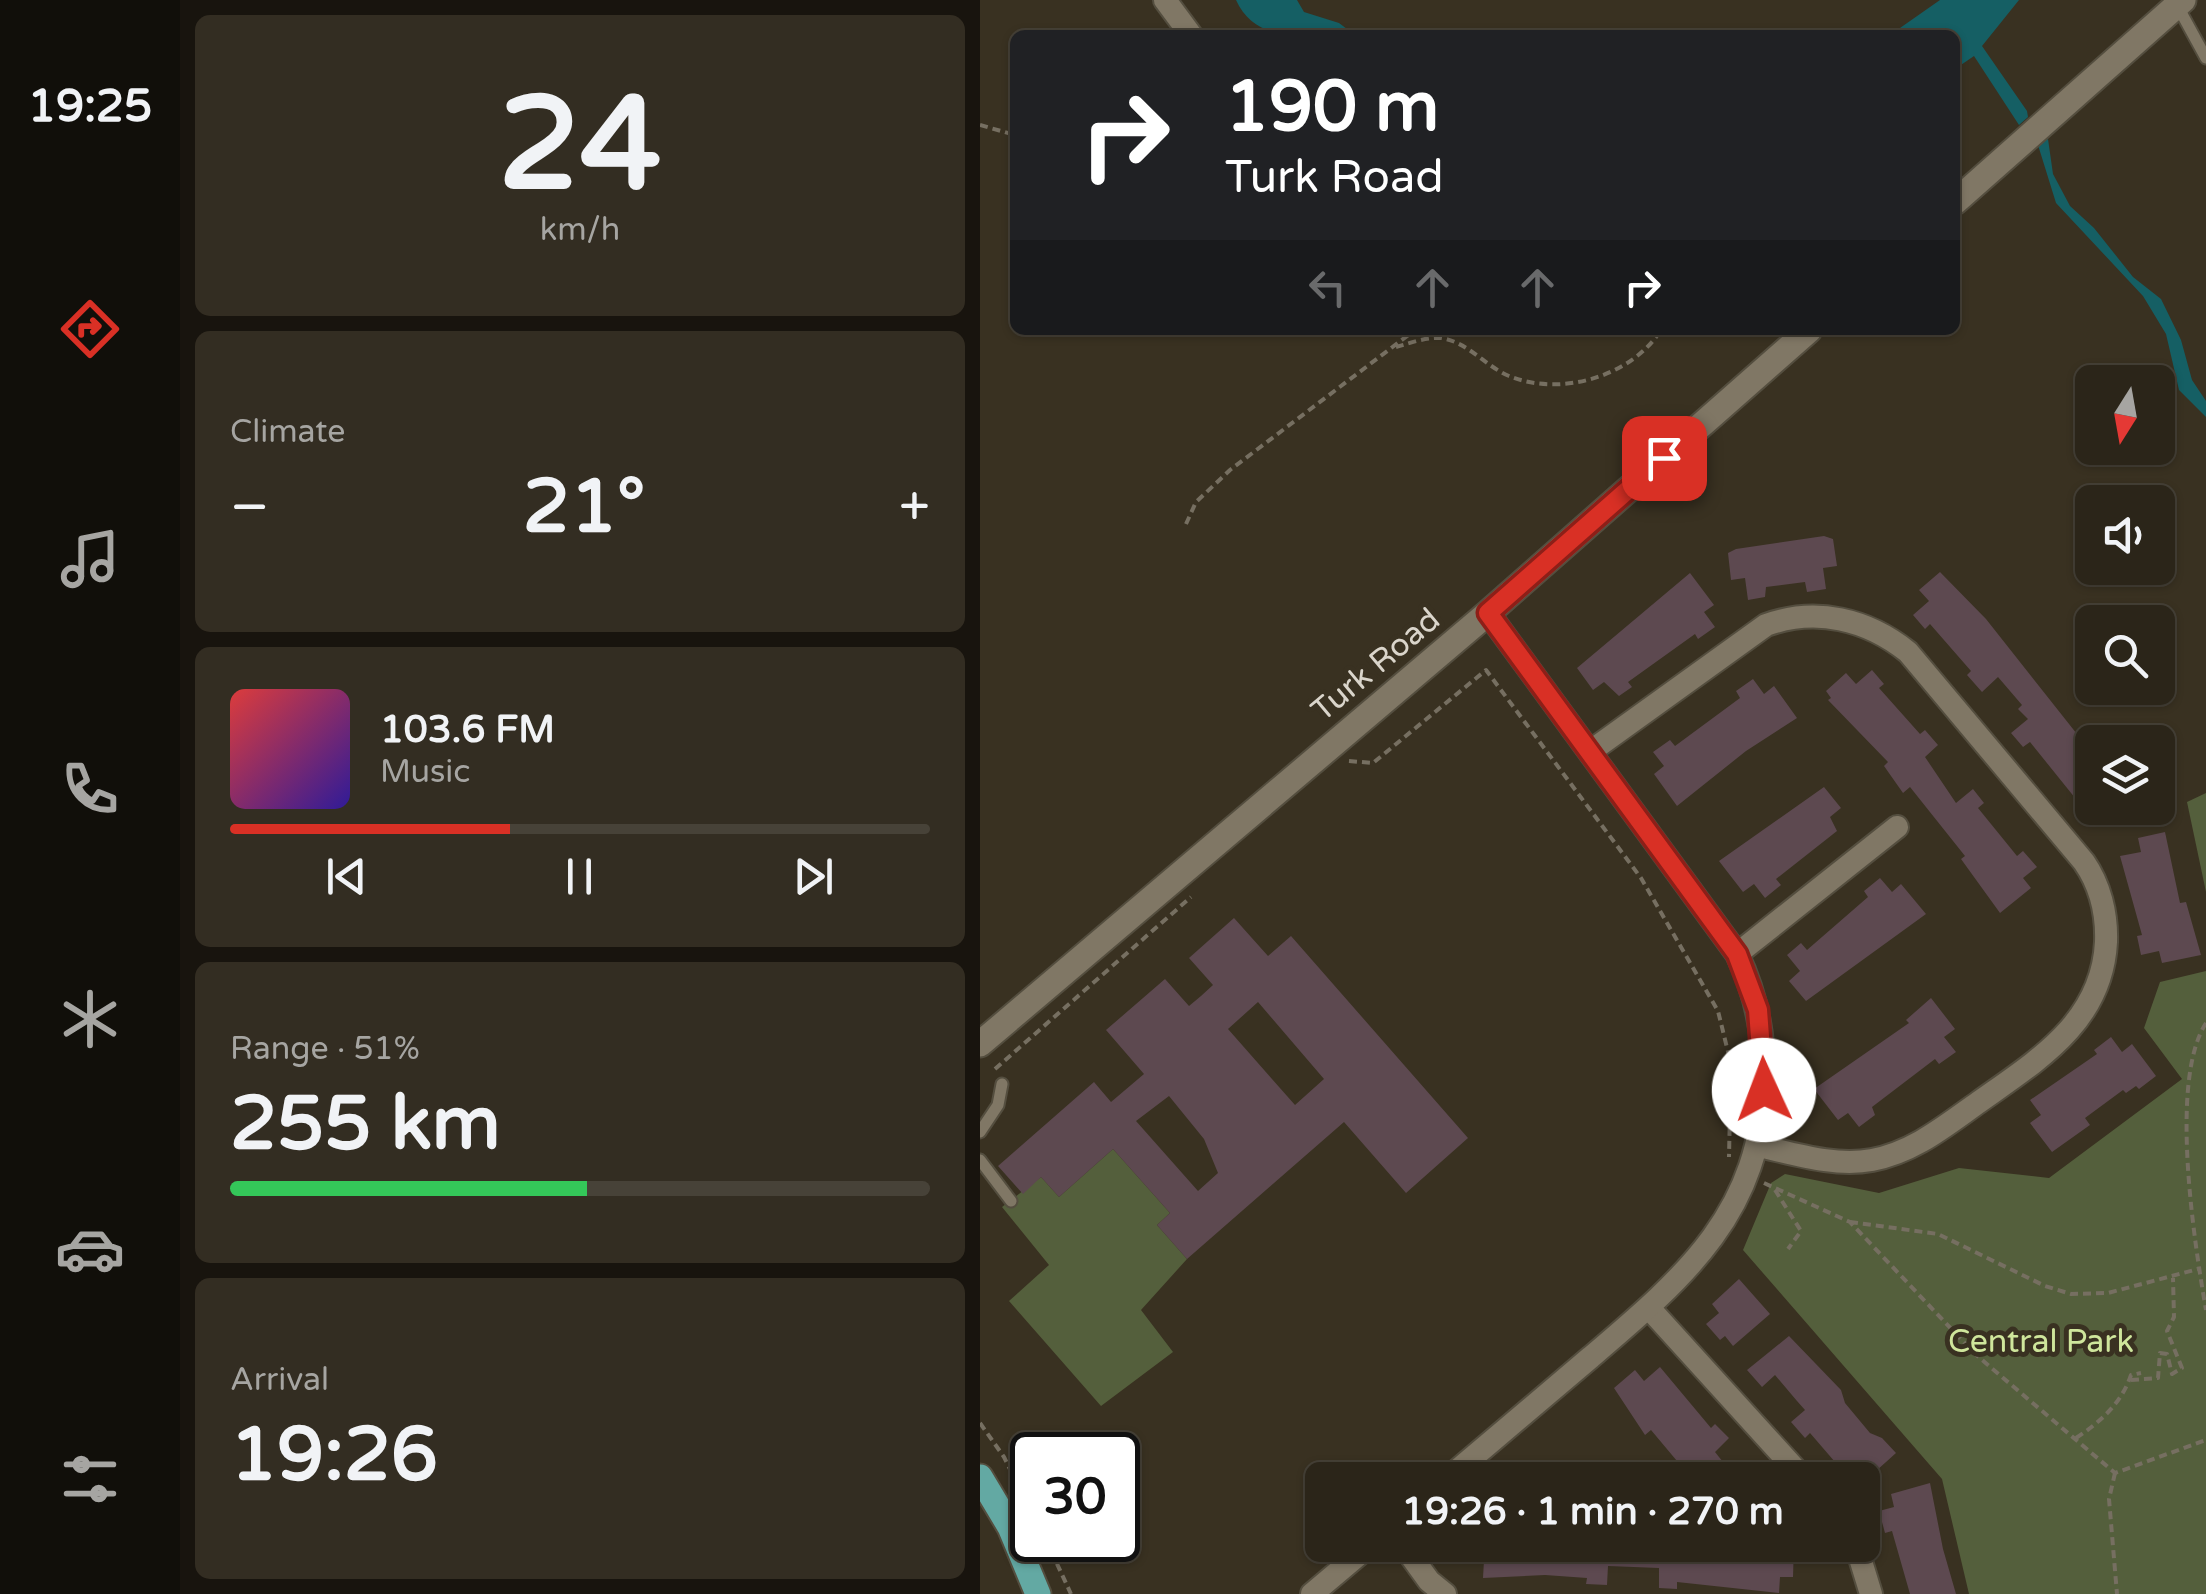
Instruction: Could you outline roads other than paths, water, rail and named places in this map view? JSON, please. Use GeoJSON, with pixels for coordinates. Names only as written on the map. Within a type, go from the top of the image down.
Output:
{"type":"FeatureCollection","features":[{"type":"Feature","properties":{"kind":"main road"},"geometry":{"type":"LineString","coordinates":[[985,1484],[1038,1594]]}},
{"type":"Feature","properties":{"kind":"street"},"geometry":{"type":"LineString","coordinates":[[1166,0],[1187,30]]}},
{"type":"Feature","properties":{"kind":"street"},"geometry":{"type":"LineString","coordinates":[[1960,198],[2180,2]]}},
{"type":"Feature","properties":{"kind":"street","name":"Turk Road"},"geometry":{"type":"LineString","coordinates":[[980,1044],[1488,613],[1804,335]]}},
{"type":"Feature","properties":{"kind":"street"},"geometry":{"type":"LineString","coordinates":[[1467,1462],[1649,1308],[1691,1268],[1718,1234],[1759,1146],[1762,1040],[1758,1010],[1737,954],[1592,750],[1488,613]]}},
{"type":"Feature","properties":{"kind":"street"},"geometry":{"type":"LineString","coordinates":[[1592,750],[1766,625],[1797,616],[1848,620],[1884,634],[1908,652],[2087,866],[2096,883],[2106,934],[2100,979],[2082,1018],[2038,1059],[1900,1153],[1850,1162],[1759,1146]]}},
{"type":"Feature","properties":{"kind":"street"},"geometry":{"type":"LineString","coordinates":[[1737,954],[1897,827]]}},
{"type":"Feature","properties":{"kind":"street"},"geometry":{"type":"LineString","coordinates":[[1649,1308],[1789,1462]]}},
{"type":"Feature","properties":{"kind":"street"},"geometry":{"type":"LineString","coordinates":[[1312,1594],[1350,1562]]}},
{"type":"Feature","properties":{"kind":"street"},"geometry":{"type":"LineString","coordinates":[[1415,1562],[1445,1594]]}},
{"type":"Feature","properties":{"kind":"street"},"geometry":{"type":"LineString","coordinates":[[1861,1562],[1871,1594]]}},
{"type":"Feature","properties":{"kind":"lane"},"geometry":{"type":"LineString","coordinates":[[2180,2],[2206,58]]}},
{"type":"Feature","properties":{"kind":"lane"},"geometry":{"type":"LineString","coordinates":[[980,1132],[998,1105],[1002,1084]]}},
{"type":"Feature","properties":{"kind":"lane"},"geometry":{"type":"LineString","coordinates":[[980,1160],[1012,1201]]}},
{"type":"Feature","properties":{"kind":"water"},"geometry":{"type":"Polygon","coordinates":[[[1236,0],[1297,0],[1304,12],[1348,30],[1268,30],[1245,15],[1236,0]]]}},
{"type":"Feature","properties":{"kind":"water"},"geometry":{"type":"Polygon","coordinates":[[[1940,0],[2019,0],[1982,46],[2028,117],[2019,125],[1974,56],[1960,66],[1960,30],[1897,30],[1940,0]]]}},
{"type":"Feature","properties":{"kind":"water"},"geometry":{"type":"Polygon","coordinates":[[[2048,139],[2053,174],[2070,206],[2094,228],[2133,277],[2161,299],[2181,340],[2192,380],[2206,401],[2206,417],[2179,390],[2166,334],[2143,296],[2056,203],[2038,145],[2048,139]]]}},
{"type":"Feature","properties":{"kind":"park label","name":"Central Park"},"geometry":{"type":"Point","coordinates":[2041,1342]}}]}
